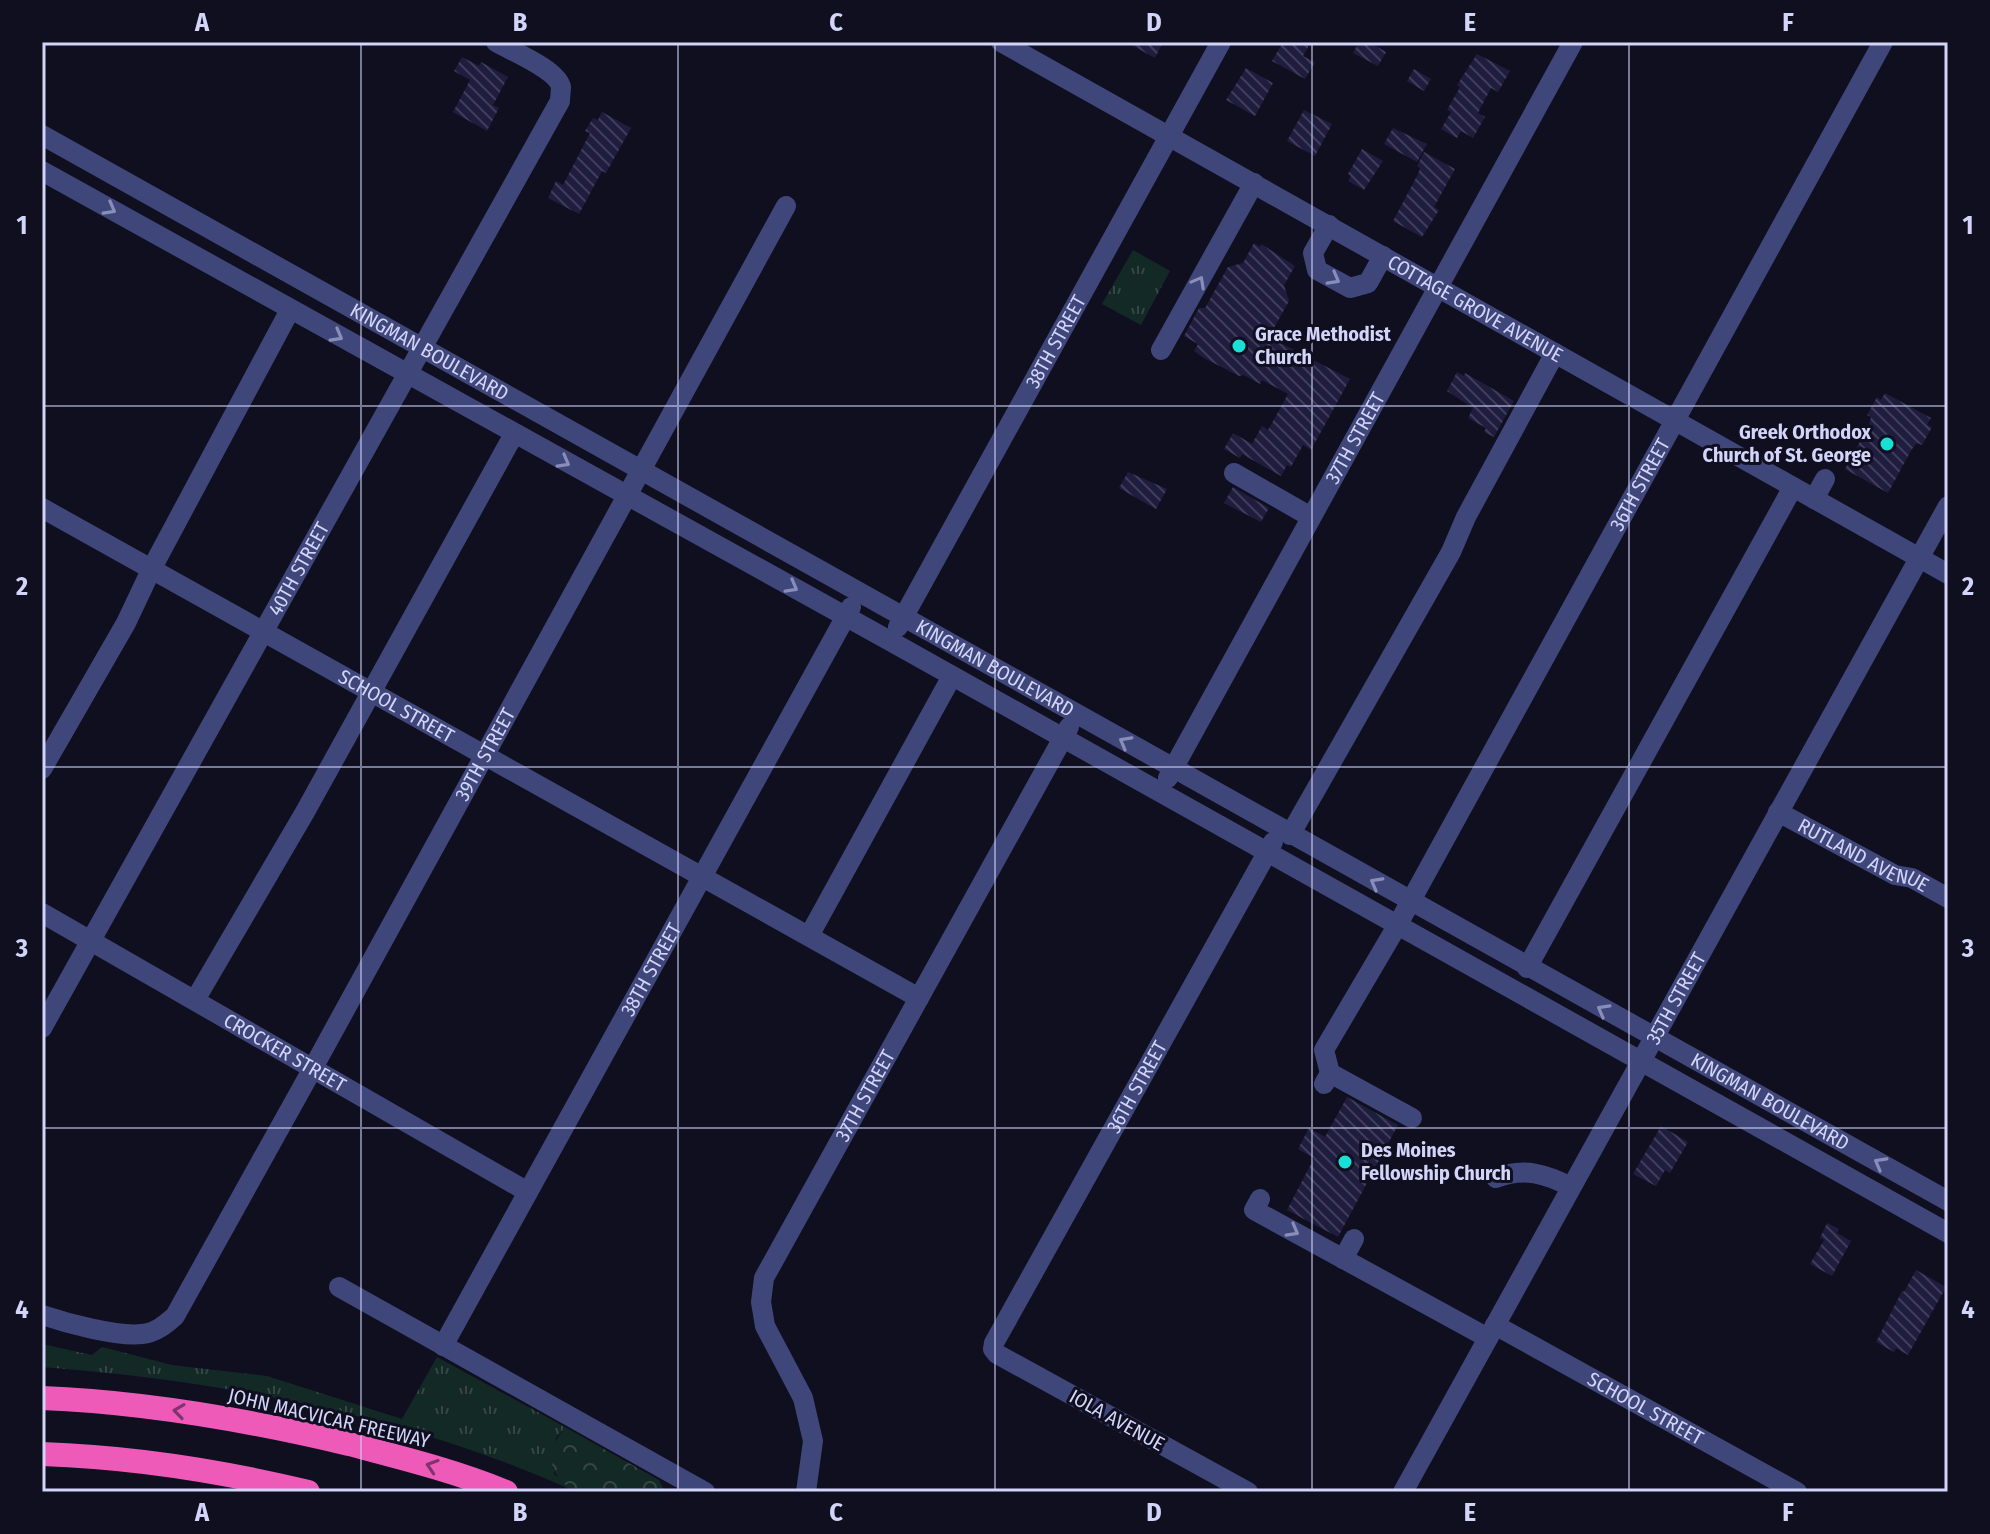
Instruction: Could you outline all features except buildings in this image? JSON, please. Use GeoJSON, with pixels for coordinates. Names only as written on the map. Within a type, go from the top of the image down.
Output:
{"type":"FeatureCollection","features":[{"type":"Feature","properties":{"kind":"highway","name":"JOHN MACVICAR FREEWAY"},"geometry":{"type":"LineString","coordinates":[[42,1398],[98,1400],[261,1423],[420,1462],[506,1492]]}},
{"type":"Feature","properties":{"kind":"highway"},"geometry":{"type":"LineString","coordinates":[[42,1454],[151,1463],[259,1480],[308,1492]]}},
{"type":"Feature","properties":{"kind":"street","name":"40TH STREET"},"geometry":{"type":"LineString","coordinates":[[42,1028],[560,101],[561,88],[557,78],[496,42]]}},
{"type":"Feature","properties":{"kind":"street","name":"COTTAGE GROVE AVENUE"},"geometry":{"type":"LineString","coordinates":[[1001,42],[1948,574]]}},
{"type":"Feature","properties":{"kind":"street","name":"38TH STREET"},"geometry":{"type":"LineString","coordinates":[[890,641],[1221,42]]}},
{"type":"Feature","properties":{"kind":"street","name":"37TH STREET"},"geometry":{"type":"LineString","coordinates":[[1160,792],[1573,42]]}},
{"type":"Feature","properties":{"kind":"street","name":"36TH STREET"},"geometry":{"type":"LineString","coordinates":[[1412,1118],[1327,1078],[1324,1050],[1397,926],[1883,42]]}},
{"type":"Feature","properties":{"kind":"street","name":"KINGMAN BOULEVARD"},"geometry":{"type":"LineString","coordinates":[[42,135],[1948,1201]]}},
{"type":"Feature","properties":{"kind":"street","name":"KINGMAN BOULEVARD"},"geometry":{"type":"LineString","coordinates":[[42,171],[846,616],[1948,1233]]}},
{"type":"Feature","properties":{"kind":"street"},"geometry":{"type":"LineString","coordinates":[[1161,350],[1254,183]]}},
{"type":"Feature","properties":{"kind":"street","name":"39TH STREET"},"geometry":{"type":"LineString","coordinates":[[42,1315],[129,1334],[144,1334],[163,1326],[175,1316],[786,206]]}},
{"type":"Feature","properties":{"kind":"street"},"geometry":{"type":"LineString","coordinates":[[1329,225],[1313,253],[1317,270],[1350,288],[1368,283],[1383,256]]}},
{"type":"Feature","properties":{"kind":"street"},"geometry":{"type":"LineString","coordinates":[[42,769],[126,623],[152,568],[290,310]]}},
{"type":"Feature","properties":{"kind":"street","name":"36TH STREET"},"geometry":{"type":"LineString","coordinates":[[994,1343],[1267,853],[1285,832],[1451,552],[1466,517],[1555,353]]}},
{"type":"Feature","properties":{"kind":"street"},"geometry":{"type":"LineString","coordinates":[[195,1000],[372,691],[514,434]]}},
{"type":"Feature","properties":{"kind":"street"},"geometry":{"type":"LineString","coordinates":[[1234,473],[1311,517]]}},
{"type":"Feature","properties":{"kind":"street"},"geometry":{"type":"LineString","coordinates":[[1814,499],[1825,479]]}},
{"type":"Feature","properties":{"kind":"street"},"geometry":{"type":"LineString","coordinates":[[1527,968],[1793,487]]}},
{"type":"Feature","properties":{"kind":"street","name":"35TH STREET"},"geometry":{"type":"LineString","coordinates":[[1403,1492],[1948,506]]}},
{"type":"Feature","properties":{"kind":"street","name":"SCHOOL STREET"},"geometry":{"type":"LineString","coordinates":[[42,508],[919,998]]}},
{"type":"Feature","properties":{"kind":"street","name":"38TH STREET"},"geometry":{"type":"LineString","coordinates":[[443,1346],[858,593]]}},
{"type":"Feature","properties":{"kind":"street"},"geometry":{"type":"LineString","coordinates":[[809,936],[952,676]]}},
{"type":"Feature","properties":{"kind":"street","name":"37TH STREET"},"geometry":{"type":"LineString","coordinates":[[806,1492],[813,1441],[803,1398],[765,1326],[761,1302],[764,1278],[1075,715]]}},
{"type":"Feature","properties":{"kind":"street","name":"RUTLAND AVENUE"},"geometry":{"type":"LineString","coordinates":[[1778,812],[1895,875],[1912,878],[1948,898]]}},
{"type":"Feature","properties":{"kind":"street","name":"CROCKER STREET"},"geometry":{"type":"LineString","coordinates":[[42,913],[528,1192]]}},
{"type":"Feature","properties":{"kind":"street"},"geometry":{"type":"LineString","coordinates":[[1496,1178],[1527,1171],[1548,1175],[1571,1187]]}},
{"type":"Feature","properties":{"kind":"street","name":"SCHOOL STREET"},"geometry":{"type":"LineString","coordinates":[[1260,1199],[1254,1210],[1343,1259],[1383,1276],[1797,1492]]}},
{"type":"Feature","properties":{"kind":"street"},"geometry":{"type":"LineString","coordinates":[[1343,1259],[1354,1239]]}},
{"type":"Feature","properties":{"kind":"street"},"geometry":{"type":"LineString","coordinates":[[339,1287],[705,1492]]}},
{"type":"Feature","properties":{"kind":"street","name":"IOLA AVENUE"},"geometry":{"type":"LineString","coordinates":[[994,1343],[993,1349],[997,1354],[1248,1492]]}},
{"type":"Feature","properties":{"kind":"green space"},"geometry":{"type":"Polygon","coordinates":[[[1133,250],[1170,271],[1141,325],[1102,304],[1133,250]]]}},
{"type":"Feature","properties":{"kind":"green space"},"geometry":{"type":"Polygon","coordinates":[[[42,1344],[92,1355],[102,1347],[172,1365],[267,1376],[402,1419],[437,1357],[565,1427],[556,1438],[554,1474],[572,1490],[444,1441],[312,1406],[178,1382],[42,1367],[42,1344]]]}},
{"type":"Feature","properties":{"kind":"green space"},"geometry":{"type":"Polygon","coordinates":[[[565,1427],[659,1480],[665,1492],[578,1492],[567,1486],[552,1464],[554,1446],[565,1427]]]}},
{"type":"Feature","properties":{"kind":"place","name":"Grace Methodist Church"},"geometry":{"type":"Point","coordinates":[1239,346]}},
{"type":"Feature","properties":{"kind":"place","name":"Greek Orthodox Church of St. George"},"geometry":{"type":"Point","coordinates":[1887,444]}},
{"type":"Feature","properties":{"kind":"place","name":"Des Moines Fellowship Church"},"geometry":{"type":"Point","coordinates":[1345,1162]}}]}
